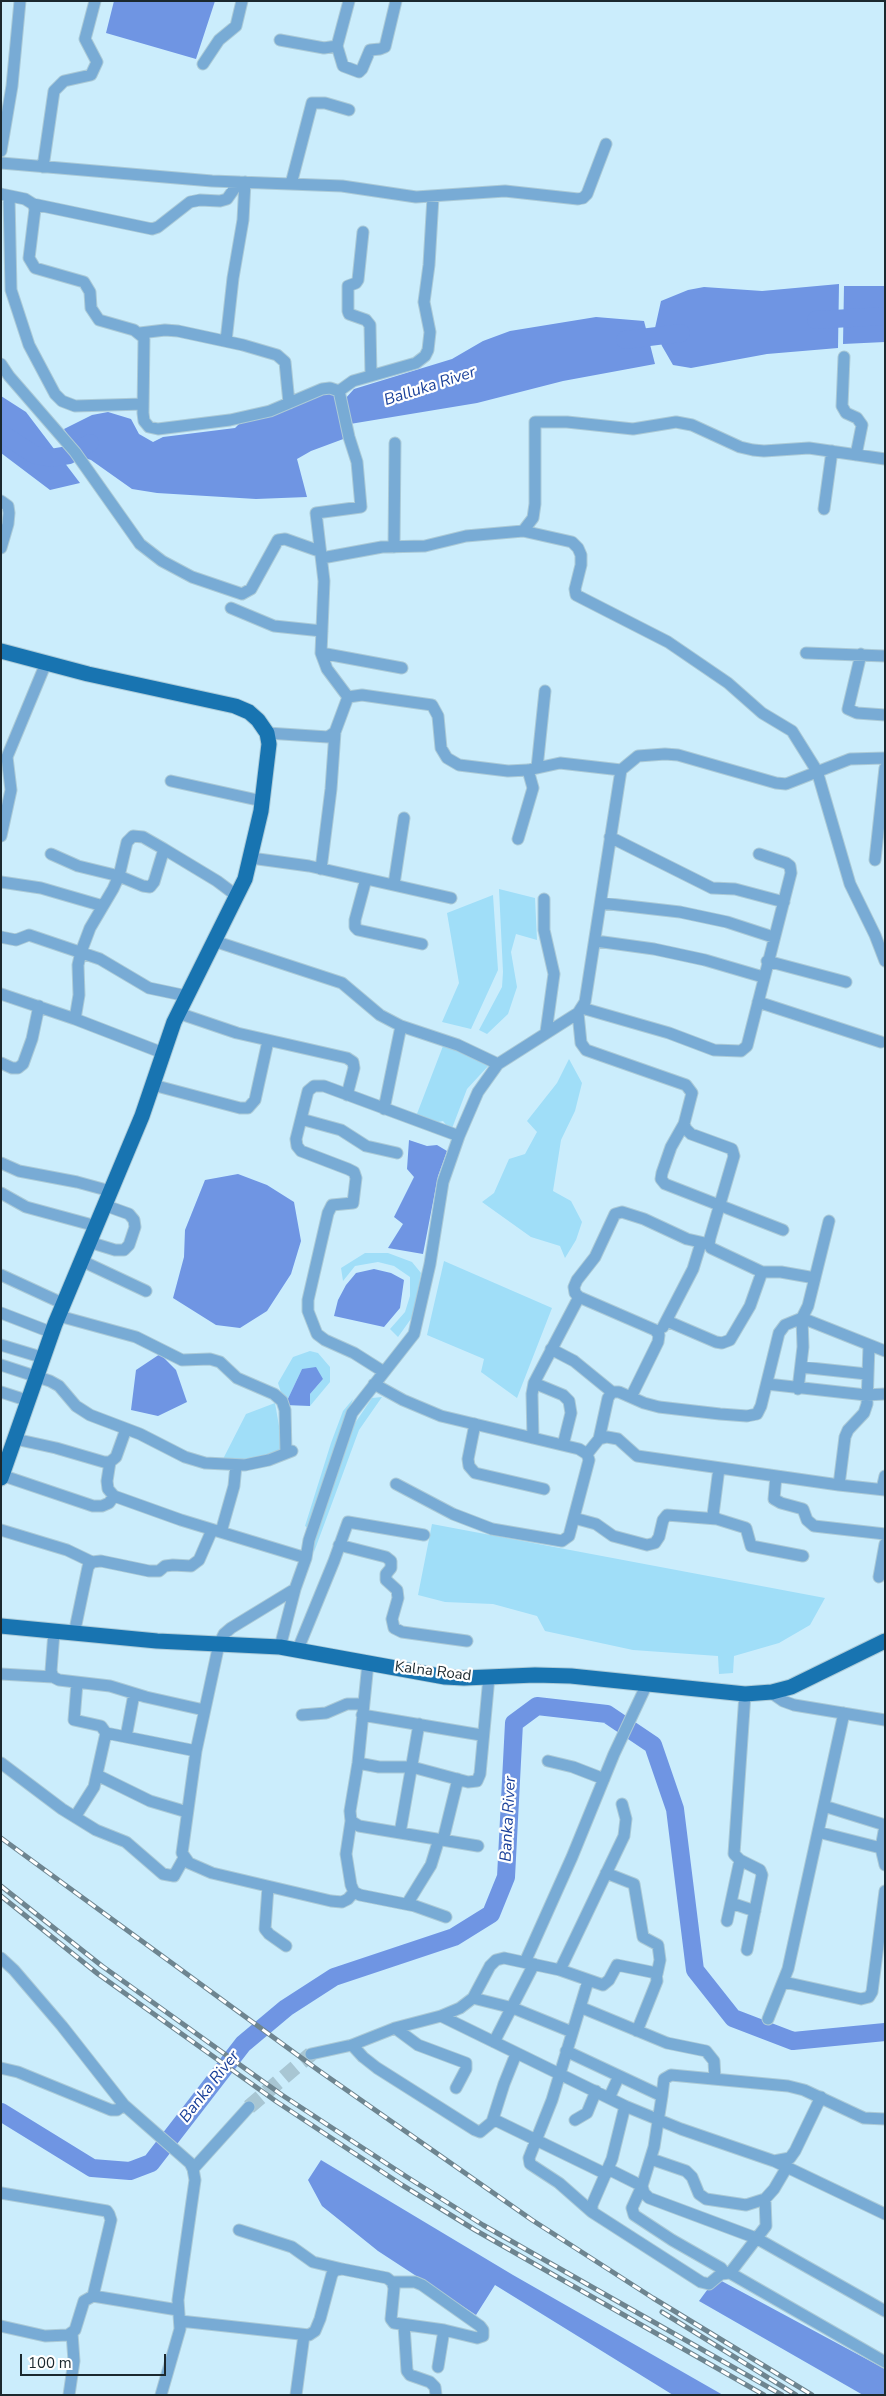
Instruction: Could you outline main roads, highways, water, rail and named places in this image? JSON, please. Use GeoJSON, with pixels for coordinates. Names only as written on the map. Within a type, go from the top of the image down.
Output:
{"type":"FeatureCollection","features":[{"type":"Feature","properties":{"kind":"main road"},"geometry":{"type":"LineString","coordinates":[[1,651],[235,706],[249,712],[267,732],[268,759],[251,858],[237,896],[178,1013],[153,1085],[53,1332],[2,1476]]}},
{"type":"Feature","properties":{"kind":"main road","name":"Kalna Road"},"geometry":{"type":"LineString","coordinates":[[1,1626],[74,1634],[298,1649],[445,1677],[571,1676],[745,1694],[770,1692],[791,1687],[885,1641]]}},
{"type":"Feature","properties":{"kind":"water"},"geometry":{"type":"Polygon","coordinates":[[[114,1],[215,1],[196,59],[106,33],[114,1]]]}},
{"type":"Feature","properties":{"kind":"water"},"geometry":{"type":"Polygon","coordinates":[[[839,284],[838,348],[767,354],[691,368],[673,365],[662,346],[655,328],[661,301],[688,290],[704,287],[762,291],[839,284]]]}},
{"type":"Feature","properties":{"kind":"water"},"geometry":{"type":"Polygon","coordinates":[[[844,286],[885,286],[885,342],[843,344],[844,286]]]}},
{"type":"Feature","properties":{"kind":"water"},"geometry":{"type":"Polygon","coordinates":[[[596,317],[644,321],[655,364],[563,381],[477,403],[350,424],[345,399],[354,389],[452,359],[483,341],[510,331],[596,317]]]}},
{"type":"Feature","properties":{"kind":"water"},"geometry":{"type":"Polygon","coordinates":[[[336,392],[346,438],[311,451],[297,459],[307,497],[256,499],[157,493],[132,489],[91,460],[82,457],[64,429],[92,415],[108,412],[131,419],[139,434],[153,442],[163,437],[235,428],[245,418],[317,394],[336,392]]]}},
{"type":"Feature","properties":{"kind":"water"},"geometry":{"type":"Polygon","coordinates":[[[1,396],[26,412],[80,483],[50,490],[1,453],[1,396]]]}},
{"type":"Feature","properties":{"kind":"water"},"geometry":{"type":"Polygon","coordinates":[[[409,1140],[427,1146],[437,1145],[447,1151],[438,1176],[423,1254],[388,1248],[403,1224],[394,1217],[414,1177],[407,1169],[409,1140]]]}},
{"type":"Feature","properties":{"kind":"water"},"geometry":{"type":"Polygon","coordinates":[[[238,1174],[267,1185],[294,1202],[301,1241],[291,1274],[267,1311],[240,1328],[216,1325],[173,1298],[184,1257],[185,1230],[205,1180],[238,1174]]]}},
{"type":"Feature","properties":{"kind":"water"},"geometry":{"type":"Polygon","coordinates":[[[374,1269],[391,1273],[404,1280],[400,1308],[384,1327],[334,1316],[338,1300],[346,1285],[356,1273],[374,1269]]]}},
{"type":"Feature","properties":{"kind":"water"},"geometry":{"type":"Polygon","coordinates":[[[160,1354],[176,1370],[187,1402],[158,1416],[131,1410],[136,1370],[160,1354]]]}},
{"type":"Feature","properties":{"kind":"water"},"geometry":{"type":"Polygon","coordinates":[[[316,1367],[323,1379],[310,1394],[310,1406],[285,1405],[302,1369],[316,1367]]]}},
{"type":"Feature","properties":{"kind":"water"},"geometry":{"type":"Polygon","coordinates":[[[321,2160],[513,2275],[723,2395],[673,2395],[495,2285],[476,2315],[378,2251],[322,2206],[308,2180],[321,2160]]]}},
{"type":"Feature","properties":{"kind":"water"},"geometry":{"type":"Polygon","coordinates":[[[716,2278],[885,2369],[885,2395],[863,2395],[699,2301],[716,2278]]]}},
{"type":"Feature","properties":{"kind":"waterway","name":"Balluka River"},"geometry":{"type":"LineString","coordinates":[[816,320],[885,316]]}},
{"type":"Feature","properties":{"kind":"waterway","name":"Balluka River"},"geometry":{"type":"LineString","coordinates":[[625,340],[681,333]]}},
{"type":"Feature","properties":{"kind":"waterway","name":"Balluka River"},"geometry":{"type":"LineString","coordinates":[[1,433],[35,455],[51,458],[69,455],[90,443]]}},
{"type":"Feature","properties":{"kind":"waterway","name":"Banka River"},"geometry":{"type":"LineString","coordinates":[[1,2112],[92,2168],[130,2171],[151,2163],[243,2044],[286,2008],[334,1977],[454,1937],[491,1914],[506,1877],[514,1723],[537,1706],[607,1714],[653,1745],[675,1809],[695,1970],[733,2018],[793,2041],[885,2032]]}},
{"type":"Feature","properties":{"kind":"tunnel"},"geometry":{"type":"LineString","coordinates":[[249,2107],[311,2054]]}},
{"type":"Feature","properties":{"kind":"railway"},"geometry":{"type":"LineString","coordinates":[[1,1838],[318,2070],[532,2220],[653,2298],[812,2395]]}},
{"type":"Feature","properties":{"kind":"railway"},"geometry":{"type":"LineString","coordinates":[[1,1886],[102,1966],[282,2095],[407,2177],[483,2225],[782,2395]]}},
{"type":"Feature","properties":{"kind":"railway"},"geometry":{"type":"LineString","coordinates":[[1,1896],[98,1974],[277,2102],[402,2185],[475,2230],[764,2395]]}},
{"type":"Feature","properties":{"kind":"railway"},"geometry":{"type":"LineString","coordinates":[[662,2312],[796,2395]]}}]}
